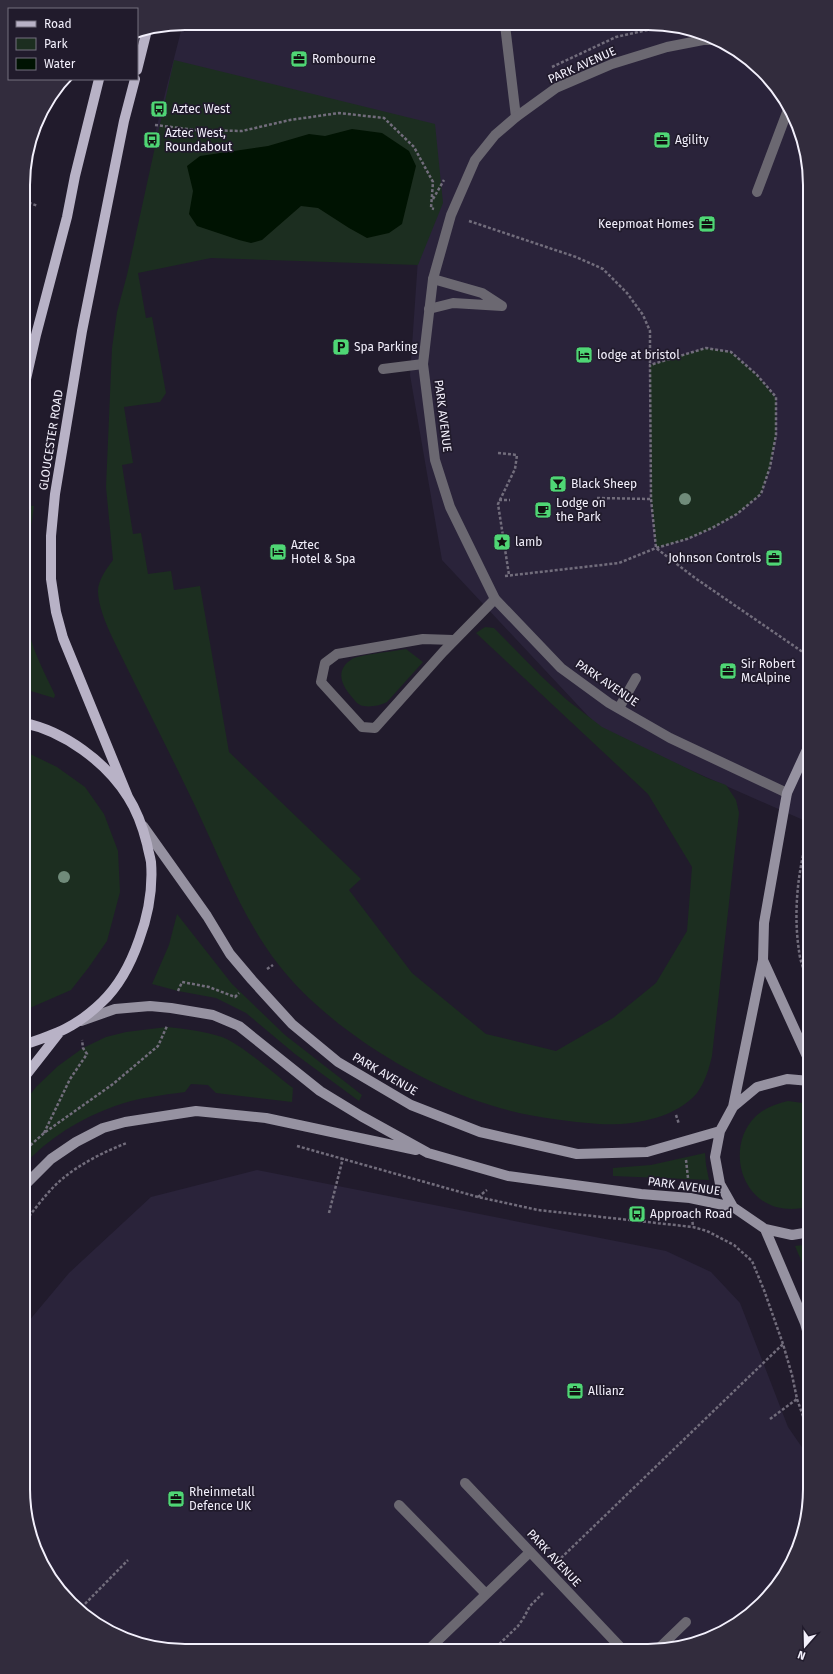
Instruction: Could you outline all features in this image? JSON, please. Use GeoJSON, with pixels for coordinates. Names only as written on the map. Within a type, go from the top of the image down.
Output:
{"type":"FeatureCollection","features":[{"type":"Feature","properties":{"kind":"main road"},"geometry":{"type":"LineString","coordinates":[[138,66],[146,35]]}},
{"type":"Feature","properties":{"kind":"main road"},"geometry":{"type":"LineString","coordinates":[[30,362],[67,217],[75,176],[99,80]]}},
{"type":"Feature","properties":{"kind":"main road","name":"GLOUCESTER ROAD"},"geometry":{"type":"LineString","coordinates":[[128,796],[63,638],[56,612],[52,579],[51,536],[55,494],[82,331],[124,121],[135,80]]}},
{"type":"Feature","properties":{"kind":"main road"},"geometry":{"type":"LineString","coordinates":[[30,724],[69,741],[100,763],[128,796],[142,825],[151,862],[149,899],[144,926],[134,955],[119,982],[103,1001],[80,1021],[58,1033],[30,1043]]}},
{"type":"Feature","properties":{"kind":"main road"},"geometry":{"type":"LineString","coordinates":[[30,1070],[58,1033]]}},
{"type":"Feature","properties":{"kind":"street"},"geometry":{"type":"LineString","coordinates":[[506,30],[516,116]]}},
{"type":"Feature","properties":{"kind":"street","name":"PARK AVENUE"},"geometry":{"type":"LineString","coordinates":[[699,38],[612,64],[556,88],[516,116],[495,135],[475,160],[451,215],[433,279],[423,364],[436,460],[450,507],[495,598],[561,668],[609,703],[670,738],[787,793]]}},
{"type":"Feature","properties":{"kind":"street"},"geometry":{"type":"LineString","coordinates":[[757,192],[786,115]]}},
{"type":"Feature","properties":{"kind":"street"},"geometry":{"type":"LineString","coordinates":[[429,309],[453,303],[502,306],[482,293],[433,279]]}},
{"type":"Feature","properties":{"kind":"street"},"geometry":{"type":"LineString","coordinates":[[384,368],[423,364]]}},
{"type":"Feature","properties":{"kind":"street"},"geometry":{"type":"LineString","coordinates":[[453,640],[423,639],[337,654],[325,663],[321,682],[362,727],[375,728],[453,640],[495,598]]}},
{"type":"Feature","properties":{"kind":"street"},"geometry":{"type":"LineString","coordinates":[[619,708],[636,678]]}},
{"type":"Feature","properties":{"kind":"street"},"geometry":{"type":"LineString","coordinates":[[803,758],[787,793],[764,923],[763,960],[733,1107],[720,1131],[715,1157],[720,1184],[734,1207],[765,1229],[792,1235],[803,1233]]}},
{"type":"Feature","properties":{"kind":"street","name":"PARK AVENUE"},"geometry":{"type":"LineString","coordinates":[[142,825],[207,916],[230,954],[292,1024],[338,1062],[411,1105],[480,1132],[577,1154],[648,1152],[720,1131]]}},
{"type":"Feature","properties":{"kind":"street"},"geometry":{"type":"LineString","coordinates":[[763,960],[803,1049]]}},
{"type":"Feature","properties":{"kind":"street","name":"PARK AVENUE"},"geometry":{"type":"LineString","coordinates":[[80,1021],[115,1010],[150,1006],[213,1015],[239,1026],[320,1091],[361,1116],[428,1153],[508,1176],[641,1194],[690,1198],[734,1207]]}},
{"type":"Feature","properties":{"kind":"street"},"geometry":{"type":"LineString","coordinates":[[733,1107],[757,1087],[787,1079],[803,1080]]}},
{"type":"Feature","properties":{"kind":"street"},"geometry":{"type":"LineString","coordinates":[[30,1180],[51,1159],[76,1142],[103,1128],[125,1122],[196,1111],[266,1118],[428,1153]]}},
{"type":"Feature","properties":{"kind":"street"},"geometry":{"type":"LineString","coordinates":[[765,1229],[803,1318]]}},
{"type":"Feature","properties":{"kind":"street","name":"PARK AVENUE"},"geometry":{"type":"LineString","coordinates":[[465,1483],[617,1644]]}},
{"type":"Feature","properties":{"kind":"street"},"geometry":{"type":"LineString","coordinates":[[399,1505],[486,1594]]}},
{"type":"Feature","properties":{"kind":"street"},"geometry":{"type":"LineString","coordinates":[[434,1644],[530,1552]]}},
{"type":"Feature","properties":{"kind":"street"},"geometry":{"type":"LineString","coordinates":[[664,1644],[686,1622]]}},
{"type":"Feature","properties":{"kind":"path"},"geometry":{"type":"LineString","coordinates":[[155,125],[196,130],[242,131],[290,120],[339,113],[384,118],[414,147],[433,182],[431,208],[576,257],[603,269],[627,293],[643,315],[650,331],[650,500],[656,548],[695,578],[803,651]]}},
{"type":"Feature","properties":{"kind":"path"},"geometry":{"type":"LineString","coordinates":[[30,203],[38,206]]}},
{"type":"Feature","properties":{"kind":"path"},"geometry":{"type":"LineString","coordinates":[[484,578],[619,563],[656,548],[687,539],[712,528],[737,514],[761,494],[770,467],[776,435],[776,398],[757,375],[731,352],[706,348],[650,365]]}},
{"type":"Feature","properties":{"kind":"path"},"geometry":{"type":"LineString","coordinates":[[498,454],[517,454],[514,469],[499,500],[497,510],[509,576]]}},
{"type":"Feature","properties":{"kind":"path"},"geometry":{"type":"LineString","coordinates":[[596,498],[650,500]]}},
{"type":"Feature","properties":{"kind":"path"},"geometry":{"type":"LineString","coordinates":[[499,500],[510,500]]}},
{"type":"Feature","properties":{"kind":"path"},"geometry":{"type":"LineString","coordinates":[[803,854],[796,920],[799,952],[803,964]]}},
{"type":"Feature","properties":{"kind":"path"},"geometry":{"type":"LineString","coordinates":[[30,1146],[44,1133],[113,1084],[158,1046],[182,982],[209,987],[235,997],[252,980],[273,965]]}},
{"type":"Feature","properties":{"kind":"path"},"geometry":{"type":"LineString","coordinates":[[44,1133],[70,1079],[87,1054],[83,1048],[80,1021]]}},
{"type":"Feature","properties":{"kind":"path"},"geometry":{"type":"LineString","coordinates":[[676,1114],[684,1141],[693,1227]]}},
{"type":"Feature","properties":{"kind":"path"},"geometry":{"type":"LineString","coordinates":[[30,1215],[62,1179],[94,1158],[132,1142]]}},
{"type":"Feature","properties":{"kind":"path"},"geometry":{"type":"LineString","coordinates":[[291,1144],[478,1197],[538,1210],[693,1227],[707,1231],[734,1245],[752,1261],[764,1290],[783,1344],[797,1399],[803,1416]]}},
{"type":"Feature","properties":{"kind":"path"},"geometry":{"type":"LineString","coordinates":[[328,1213],[343,1158]]}},
{"type":"Feature","properties":{"kind":"path"},"geometry":{"type":"LineString","coordinates":[[548,1571],[783,1344]]}},
{"type":"Feature","properties":{"kind":"path"},"geometry":{"type":"LineString","coordinates":[[770,1419],[797,1399]]}},
{"type":"Feature","properties":{"kind":"path"},"geometry":{"type":"LineString","coordinates":[[82,1606],[128,1560]]}},
{"type":"Feature","properties":{"kind":"path"},"geometry":{"type":"LineString","coordinates":[[498,1644],[524,1619],[530,1606],[556,1580]]}},
{"type":"Feature","properties":{"kind":"shaded area","name":"Aztec West"},"geometry":{"type":"Polygon","coordinates":[[[181,30],[659,30],[688,35],[717,46],[743,62],[758,75],[771,90],[787,116],[798,145],[803,174],[803,820],[602,731],[442,560],[410,375],[420,230],[152,145],[181,30]]]}},
{"type":"Feature","properties":{"kind":"shaded area"},"geometry":{"type":"Polygon","coordinates":[[[257,1170],[666,1251],[711,1272],[740,1303],[788,1427],[803,1449],[802,1510],[795,1539],[782,1567],[771,1584],[758,1599],[734,1618],[717,1628],[698,1636],[659,1644],[174,1644],[135,1636],[107,1623],[83,1606],[62,1584],[46,1558],[35,1529],[30,1500],[30,1320],[69,1273],[151,1197],[257,1170]]]}},
{"type":"Feature","properties":{"kind":"green space"},"geometry":{"type":"Polygon","coordinates":[[[174,60],[435,124],[443,203],[418,265],[211,258],[138,273],[146,318],[152,317],[166,393],[160,402],[124,407],[133,463],[122,465],[133,534],[141,533],[148,574],[171,571],[174,590],[200,586],[229,752],[361,879],[349,890],[412,973],[486,1034],[556,1051],[613,1018],[656,983],[687,931],[692,867],[648,794],[476,633],[485,627],[494,628],[567,700],[602,727],[707,778],[726,785],[736,800],[739,813],[712,1056],[710,1066],[697,1093],[688,1102],[665,1115],[625,1124],[599,1124],[558,1120],[490,1105],[432,1082],[403,1067],[347,1030],[321,1009],[298,987],[278,964],[265,947],[254,928],[234,890],[198,812],[112,637],[101,608],[98,596],[98,587],[101,578],[113,560],[106,487],[112,348],[117,312],[127,275],[174,60]]]}},
{"type":"Feature","properties":{"kind":"green space"},"geometry":{"type":"Polygon","coordinates":[[[706,348],[731,352],[757,375],[776,398],[776,436],[770,467],[761,494],[737,514],[712,529],[687,539],[656,548],[651,499],[650,365],[706,348]]]}},
{"type":"Feature","properties":{"kind":"green space"},"geometry":{"type":"Polygon","coordinates":[[[30,506],[34,506],[30,531],[30,506]]]}},
{"type":"Feature","properties":{"kind":"green space"},"geometry":{"type":"Polygon","coordinates":[[[30,636],[40,664],[55,695],[54,698],[30,691],[30,636]]]}},
{"type":"Feature","properties":{"kind":"green space"},"geometry":{"type":"Polygon","coordinates":[[[406,649],[423,662],[387,702],[374,706],[363,706],[357,703],[342,682],[341,677],[343,668],[347,663],[352,659],[362,656],[406,649]]]}},
{"type":"Feature","properties":{"kind":"green space"},"geometry":{"type":"Polygon","coordinates":[[[30,754],[57,767],[85,787],[104,814],[118,851],[120,892],[107,941],[71,990],[30,1008],[30,754]]]}},
{"type":"Feature","properties":{"kind":"green space"},"geometry":{"type":"Polygon","coordinates":[[[177,914],[232,984],[285,1035],[362,1095],[359,1101],[295,1054],[246,1013],[216,998],[178,991],[152,984],[169,945],[177,914]]]}},
{"type":"Feature","properties":{"kind":"green space"},"geometry":{"type":"Polygon","coordinates":[[[167,1027],[188,1029],[222,1037],[249,1053],[293,1088],[292,1102],[216,1093],[208,1085],[191,1084],[185,1092],[132,1101],[90,1116],[54,1138],[43,1146],[30,1159],[30,1095],[58,1066],[83,1048],[106,1037],[126,1032],[167,1027]]]}},
{"type":"Feature","properties":{"kind":"green space"},"geometry":{"type":"Polygon","coordinates":[[[788,1101],[803,1103],[803,1208],[785,1209],[763,1201],[753,1192],[746,1181],[741,1168],[740,1154],[742,1141],[747,1128],[755,1117],[762,1111],[788,1101]]]}},
{"type":"Feature","properties":{"kind":"green space"},"geometry":{"type":"Polygon","coordinates":[[[705,1153],[709,1180],[613,1176],[613,1168],[651,1165],[705,1153]]]}},
{"type":"Feature","properties":{"kind":"green space"},"geometry":{"type":"Polygon","coordinates":[[[803,1245],[803,1265],[795,1246],[803,1245]]]}},
{"type":"Feature","properties":{"kind":"water"},"geometry":{"type":"Polygon","coordinates":[[[352,129],[382,133],[409,151],[416,166],[402,224],[389,233],[367,238],[318,208],[301,206],[262,240],[251,243],[197,226],[189,214],[193,191],[187,166],[200,156],[268,146],[309,134],[325,136],[352,129]]]}},
{"type":"Feature","properties":{"kind":"place","name":"Rombourne"},"geometry":{"type":"Point","coordinates":[299,59]}},
{"type":"Feature","properties":{"kind":"place","name":"Aztec West"},"geometry":{"type":"Point","coordinates":[159,109]}},
{"type":"Feature","properties":{"kind":"place","name":"Aztec West, Roundabout"},"geometry":{"type":"Point","coordinates":[152,140]}},
{"type":"Feature","properties":{"kind":"place","name":"Agility"},"geometry":{"type":"Point","coordinates":[662,140]}},
{"type":"Feature","properties":{"kind":"place","name":"Keepmoat Homes"},"geometry":{"type":"Point","coordinates":[707,224]}},
{"type":"Feature","properties":{"kind":"place","name":"Spa Parking"},"geometry":{"type":"Point","coordinates":[341,347]}},
{"type":"Feature","properties":{"kind":"place","name":"lodge at bristol"},"geometry":{"type":"Point","coordinates":[584,355]}},
{"type":"Feature","properties":{"kind":"place","name":"Black Sheep"},"geometry":{"type":"Point","coordinates":[558,484]}},
{"type":"Feature","properties":{"kind":"place","name":"Lodge on the Park"},"geometry":{"type":"Point","coordinates":[543,510]}},
{"type":"Feature","properties":{"kind":"place","name":"lamb"},"geometry":{"type":"Point","coordinates":[502,542]}},
{"type":"Feature","properties":{"kind":"place","name":"Aztec Hotel & Spa"},"geometry":{"type":"Point","coordinates":[278,552]}},
{"type":"Feature","properties":{"kind":"place","name":"Johnson Controls"},"geometry":{"type":"Point","coordinates":[774,558]}},
{"type":"Feature","properties":{"kind":"place","name":"Sir Robert McAlpine"},"geometry":{"type":"Point","coordinates":[728,671]}},
{"type":"Feature","properties":{"kind":"place","name":"Approach Road"},"geometry":{"type":"Point","coordinates":[637,1214]}},
{"type":"Feature","properties":{"kind":"place","name":"Allianz"},"geometry":{"type":"Point","coordinates":[575,1391]}},
{"type":"Feature","properties":{"kind":"place","name":"Rheinmetall Defence UK"},"geometry":{"type":"Point","coordinates":[176,1499]}}]}
